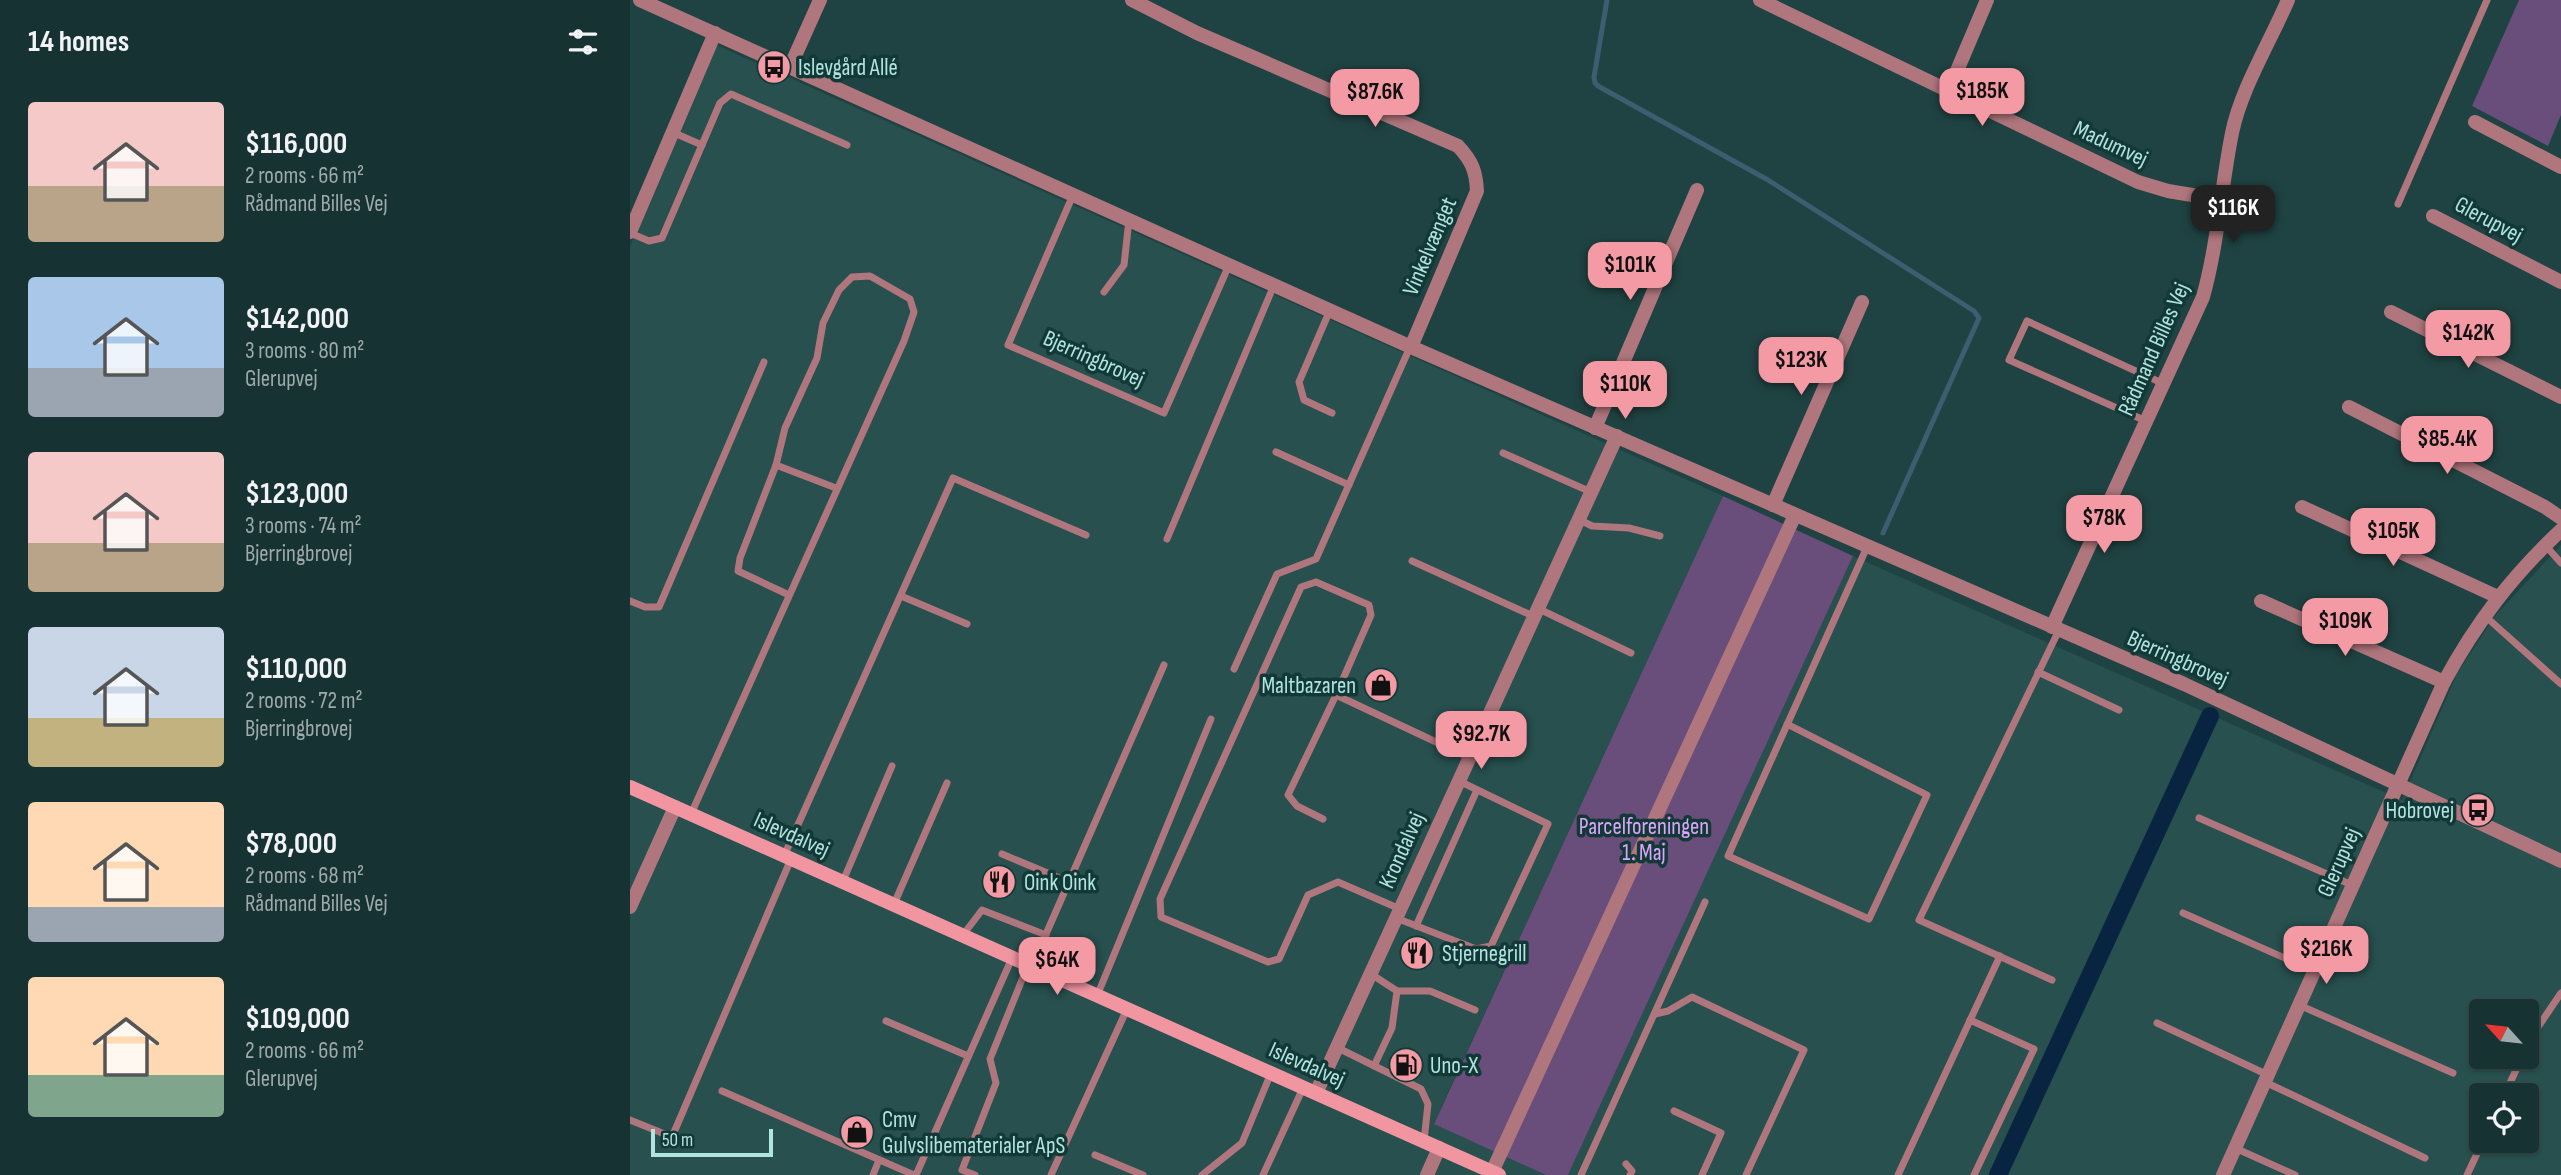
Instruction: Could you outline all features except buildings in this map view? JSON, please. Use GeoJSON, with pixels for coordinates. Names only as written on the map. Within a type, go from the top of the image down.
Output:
{"type":"FeatureCollection","features":[{"type":"Feature","properties":{"kind":"street","name":"Bjerringbrovej"},"geometry":{"type":"LineString","coordinates":[[639,0],[1595,428],[2184,684],[2561,861]]}},
{"type":"Feature","properties":{"kind":"street"},"geometry":{"type":"LineString","coordinates":[[790,67],[820,0]]}},
{"type":"Feature","properties":{"kind":"street","name":"Vinkelvænget"},"geometry":{"type":"LineString","coordinates":[[1132,0],[1196,33],[1458,146],[1471,159],[1476,173],[1477,191],[1411,346]]}},
{"type":"Feature","properties":{"kind":"street","name":"Madumvej"},"geometry":{"type":"LineString","coordinates":[[1760,0],[2138,182],[2168,191],[2222,200]]}},
{"type":"Feature","properties":{"kind":"street"},"geometry":{"type":"LineString","coordinates":[[1948,92],[1987,0]]}},
{"type":"Feature","properties":{"kind":"street","name":"Rådmand Billes Vej"},"geometry":{"type":"LineString","coordinates":[[2055,628],[2203,297],[2212,266],[2232,131],[2241,104],[2288,0]]}},
{"type":"Feature","properties":{"kind":"street"},"geometry":{"type":"LineString","coordinates":[[630,232],[715,33]]}},
{"type":"Feature","properties":{"kind":"street"},"geometry":{"type":"LineString","coordinates":[[2475,122],[2561,167]]}},
{"type":"Feature","properties":{"kind":"street"},"geometry":{"type":"LineString","coordinates":[[1595,428],[1698,190]]}},
{"type":"Feature","properties":{"kind":"street","name":"Glerupvej"},"geometry":{"type":"LineString","coordinates":[[2433,215],[2561,282]]}},
{"type":"Feature","properties":{"kind":"street"},"geometry":{"type":"LineString","coordinates":[[1773,505],[1862,302]]}},
{"type":"Feature","properties":{"kind":"street"},"geometry":{"type":"LineString","coordinates":[[2391,312],[2561,397]]}},
{"type":"Feature","properties":{"kind":"street"},"geometry":{"type":"LineString","coordinates":[[2349,407],[2545,507],[2561,519]]}},
{"type":"Feature","properties":{"kind":"street","name":"Krondalvej"},"geometry":{"type":"LineString","coordinates":[[1310,1090],[1336,1047],[1371,974],[1457,780],[1617,436]]}},
{"type":"Feature","properties":{"kind":"street"},"geometry":{"type":"LineString","coordinates":[[2302,507],[2498,597]]}},
{"type":"Feature","properties":{"kind":"street"},"geometry":{"type":"LineString","coordinates":[[1496,1173],[1795,515]]}},
{"type":"Feature","properties":{"kind":"street","name":"Glerupvej"},"geometry":{"type":"LineString","coordinates":[[2223,1175],[2444,682],[2469,636],[2498,597],[2529,560],[2561,530]]}},
{"type":"Feature","properties":{"kind":"street"},"geometry":{"type":"LineString","coordinates":[[2260,601],[2444,682]]}},
{"type":"Feature","properties":{"kind":"street","name":"Islevdalvej"},"geometry":{"type":"LineString","coordinates":[[630,787],[1496,1173]]}},
{"type":"Feature","properties":{"kind":"street"},"geometry":{"type":"LineString","coordinates":[[630,907],[675,807]]}},
{"type":"Feature","properties":{"kind":"street"},"geometry":{"type":"LineString","coordinates":[[1427,1175],[1439,1148]]}},
{"type":"Feature","properties":{"kind":"lane"},"geometry":{"type":"LineString","coordinates":[[2398,204],[2487,0]]}},
{"type":"Feature","properties":{"kind":"lane"},"geometry":{"type":"LineString","coordinates":[[630,232],[649,241],[662,238],[720,103],[731,94],[847,145]]}},
{"type":"Feature","properties":{"kind":"lane"},"geometry":{"type":"LineString","coordinates":[[672,132],[702,145]]}},
{"type":"Feature","properties":{"kind":"lane","name":"Bjerringbrovej"},"geometry":{"type":"LineString","coordinates":[[1073,195],[1008,345],[1164,413],[1229,265]]}},
{"type":"Feature","properties":{"kind":"lane"},"geometry":{"type":"LineString","coordinates":[[1104,292],[1124,265],[1129,220]]}},
{"type":"Feature","properties":{"kind":"lane"},"geometry":{"type":"LineString","coordinates":[[691,814],[904,341],[914,313],[910,299],[870,276],[852,277],[839,290],[823,323],[817,358],[785,428],[776,465],[740,558],[738,571],[789,595]]}},
{"type":"Feature","properties":{"kind":"lane"},"geometry":{"type":"LineString","coordinates":[[1167,539],[1274,285]]}},
{"type":"Feature","properties":{"kind":"lane"},"geometry":{"type":"LineString","coordinates":[[1330,310],[1299,382],[1304,400],[1332,413]]}},
{"type":"Feature","properties":{"kind":"lane"},"geometry":{"type":"LineString","coordinates":[[2146,421],[2009,359],[2027,321],[2164,384]]}},
{"type":"Feature","properties":{"kind":"lane"},"geometry":{"type":"LineString","coordinates":[[1234,668],[1277,574],[1316,559],[1411,346]]}},
{"type":"Feature","properties":{"kind":"lane"},"geometry":{"type":"LineString","coordinates":[[630,601],[645,607],[659,607],[764,362]]}},
{"type":"Feature","properties":{"kind":"lane"},"geometry":{"type":"LineString","coordinates":[[1276,452],[1349,485]]}},
{"type":"Feature","properties":{"kind":"lane"},"geometry":{"type":"LineString","coordinates":[[1503,453],[1591,492]]}},
{"type":"Feature","properties":{"kind":"lane"},"geometry":{"type":"LineString","coordinates":[[776,465],[836,488]]}},
{"type":"Feature","properties":{"kind":"lane"},"geometry":{"type":"LineString","coordinates":[[630,1120],[672,1137],[788,857],[953,478],[1086,535]]}},
{"type":"Feature","properties":{"kind":"lane"},"geometry":{"type":"LineString","coordinates":[[1578,519],[1592,526],[1629,528],[1660,536]]}},
{"type":"Feature","properties":{"kind":"lane"},"geometry":{"type":"LineString","coordinates":[[2545,545],[2561,563]]}},
{"type":"Feature","properties":{"kind":"lane"},"geometry":{"type":"LineString","coordinates":[[1787,724],[1927,795],[1869,919],[1728,856],[1787,724],[1867,547]]}},
{"type":"Feature","properties":{"kind":"lane"},"geometry":{"type":"LineString","coordinates":[[1412,562],[1631,653]]}},
{"type":"Feature","properties":{"kind":"lane"},"geometry":{"type":"LineString","coordinates":[[1323,820],[1297,806],[1288,795],[1371,615],[1369,605],[1316,582],[1301,587],[1160,899],[1161,917],[1268,962],[1279,959],[1308,895],[1338,882],[1416,926],[1476,949],[1491,946],[1548,824],[1457,780]]}},
{"type":"Feature","properties":{"kind":"lane"},"geometry":{"type":"LineString","coordinates":[[901,596],[967,624]]}},
{"type":"Feature","properties":{"kind":"lane"},"geometry":{"type":"LineString","coordinates":[[2485,615],[2561,684]]}},
{"type":"Feature","properties":{"kind":"lane"},"geometry":{"type":"LineString","coordinates":[[2052,980],[1919,920],[2038,673],[2055,628]]}},
{"type":"Feature","properties":{"kind":"lane"},"geometry":{"type":"LineString","coordinates":[[975,1175],[961,1170],[996,1083],[989,1059],[1164,665]]}},
{"type":"Feature","properties":{"kind":"lane"},"geometry":{"type":"LineString","coordinates":[[2038,673],[2119,710]]}},
{"type":"Feature","properties":{"kind":"lane"},"geometry":{"type":"LineString","coordinates":[[1336,695],[1468,757]]}},
{"type":"Feature","properties":{"kind":"lane"},"geometry":{"type":"LineString","coordinates":[[1097,996],[1211,719]]}},
{"type":"Feature","properties":{"kind":"lane"},"geometry":{"type":"LineString","coordinates":[[843,882],[892,766]]}},
{"type":"Feature","properties":{"kind":"lane"},"geometry":{"type":"LineString","coordinates":[[894,905],[947,783]]}},
{"type":"Feature","properties":{"kind":"lane"},"geometry":{"type":"LineString","coordinates":[[1416,926],[1477,790]]}},
{"type":"Feature","properties":{"kind":"lane"},"geometry":{"type":"LineString","coordinates":[[2199,818],[2352,885]]}},
{"type":"Feature","properties":{"kind":"lane"},"geometry":{"type":"LineString","coordinates":[[1002,854],[1069,882]]}},
{"type":"Feature","properties":{"kind":"lane"},"geometry":{"type":"LineString","coordinates":[[1581,1175],[1705,902]]}},
{"type":"Feature","properties":{"kind":"lane"},"geometry":{"type":"LineString","coordinates":[[962,936],[982,910],[1046,935]]}},
{"type":"Feature","properties":{"kind":"lane"},"geometry":{"type":"LineString","coordinates":[[2183,913],[2314,971]]}},
{"type":"Feature","properties":{"kind":"lane"},"geometry":{"type":"LineString","coordinates":[[1898,1175],[2000,956]]}},
{"type":"Feature","properties":{"kind":"lane"},"geometry":{"type":"LineString","coordinates":[[722,1091],[915,1175],[1012,958]]}},
{"type":"Feature","properties":{"kind":"lane"},"geometry":{"type":"LineString","coordinates":[[1371,974],[1397,990],[1430,991],[1475,1010]]}},
{"type":"Feature","properties":{"kind":"lane"},"geometry":{"type":"LineString","coordinates":[[1374,1066],[1392,1028],[1397,990]]}},
{"type":"Feature","properties":{"kind":"lane"},"geometry":{"type":"LineString","coordinates":[[2539,1024],[2561,993]]}},
{"type":"Feature","properties":{"kind":"lane"},"geometry":{"type":"LineString","coordinates":[[1655,1014],[1668,1011],[1692,997],[1804,1050],[1746,1175]]}},
{"type":"Feature","properties":{"kind":"lane"},"geometry":{"type":"LineString","coordinates":[[2299,1005],[2452,1073]]}},
{"type":"Feature","properties":{"kind":"lane"},"geometry":{"type":"LineString","coordinates":[[1051,1175],[1127,1009]]}},
{"type":"Feature","properties":{"kind":"lane"},"geometry":{"type":"LineString","coordinates":[[1970,1020],[2034,1049],[1974,1175]]}},
{"type":"Feature","properties":{"kind":"lane"},"geometry":{"type":"LineString","coordinates":[[886,1021],[968,1056]]}},
{"type":"Feature","properties":{"kind":"lane"},"geometry":{"type":"LineString","coordinates":[[2157,1023],[2425,1158]]}},
{"type":"Feature","properties":{"kind":"lane"},"geometry":{"type":"LineString","coordinates":[[1336,1047],[1421,1089],[1428,1104],[1424,1141]]}},
{"type":"Feature","properties":{"kind":"lane"},"geometry":{"type":"LineString","coordinates":[[1202,1175],[1242,1143],[1270,1073]]}},
{"type":"Feature","properties":{"kind":"lane"},"geometry":{"type":"LineString","coordinates":[[1264,1175],[1310,1090]]}},
{"type":"Feature","properties":{"kind":"lane"},"geometry":{"type":"LineString","coordinates":[[1674,1111],[1721,1133],[1702,1175]]}},
{"type":"Feature","properties":{"kind":"lane"},"geometry":{"type":"LineString","coordinates":[[2235,1148],[2295,1175]]}},
{"type":"Feature","properties":{"kind":"lane"},"geometry":{"type":"LineString","coordinates":[[2467,1175],[2477,1153]]}},
{"type":"Feature","properties":{"kind":"lane"},"geometry":{"type":"LineString","coordinates":[[1095,1154],[1143,1175]]}},
{"type":"Feature","properties":{"kind":"lane"},"geometry":{"type":"LineString","coordinates":[[873,1175],[879,1160]]}},
{"type":"Feature","properties":{"kind":"lane"},"geometry":{"type":"LineString","coordinates":[[1626,1164],[1632,1171],[1630,1175]]}},
{"type":"Feature","properties":{"kind":"shaded area"},"geometry":{"type":"Polygon","coordinates":[[[716,45],[1723,496],[1434,1123],[1546,1175],[630,1175],[630,246],[716,45]]]}},
{"type":"Feature","properties":{"kind":"shaded area"},"geometry":{"type":"Polygon","coordinates":[[[2561,545],[2561,1175],[1568,1175],[1853,556],[2402,800],[2457,674],[2494,617],[2561,545]]]}},
{"type":"Feature","properties":{"kind":"green space"},"geometry":{"type":"Polygon","coordinates":[[[2519,0],[2561,0],[2561,115],[2548,146],[2472,106],[2519,0]]]}},
{"type":"Feature","properties":{"kind":"green space","name":"Parcelforeningen 1. Maj"},"geometry":{"type":"Polygon","coordinates":[[[1723,496],[1853,556],[1568,1175],[1546,1175],[1434,1124],[1723,496]]]}},
{"type":"Feature","properties":{"kind":"waterway"},"geometry":{"type":"LineString","coordinates":[[1607,0],[1594,77],[1598,86],[1768,180],[1974,311],[1979,318],[1883,533]]}},
{"type":"Feature","properties":{"kind":"waterway"},"geometry":{"type":"LineString","coordinates":[[1998,1175],[2210,716]]}},
{"type":"Feature","properties":{"kind":"place","name":"Islevgård Allé"},"geometry":{"type":"Point","coordinates":[774,67]}},
{"type":"Feature","properties":{"kind":"place","name":"Maltbazaren"},"geometry":{"type":"Point","coordinates":[1381,685]}},
{"type":"Feature","properties":{"kind":"place","name":"Hobrovej"},"geometry":{"type":"Point","coordinates":[2478,810]}},
{"type":"Feature","properties":{"kind":"place","name":"Oink Oink"},"geometry":{"type":"Point","coordinates":[999,882]}},
{"type":"Feature","properties":{"kind":"place","name":"Stjernegrill"},"geometry":{"type":"Point","coordinates":[1417,953]}},
{"type":"Feature","properties":{"kind":"place","name":"Uno-X"},"geometry":{"type":"Point","coordinates":[1406,1065]}},
{"type":"Feature","properties":{"kind":"place","name":"Cmv Gulvslibematerialer ApS"},"geometry":{"type":"Point","coordinates":[857,1132]}}]}
